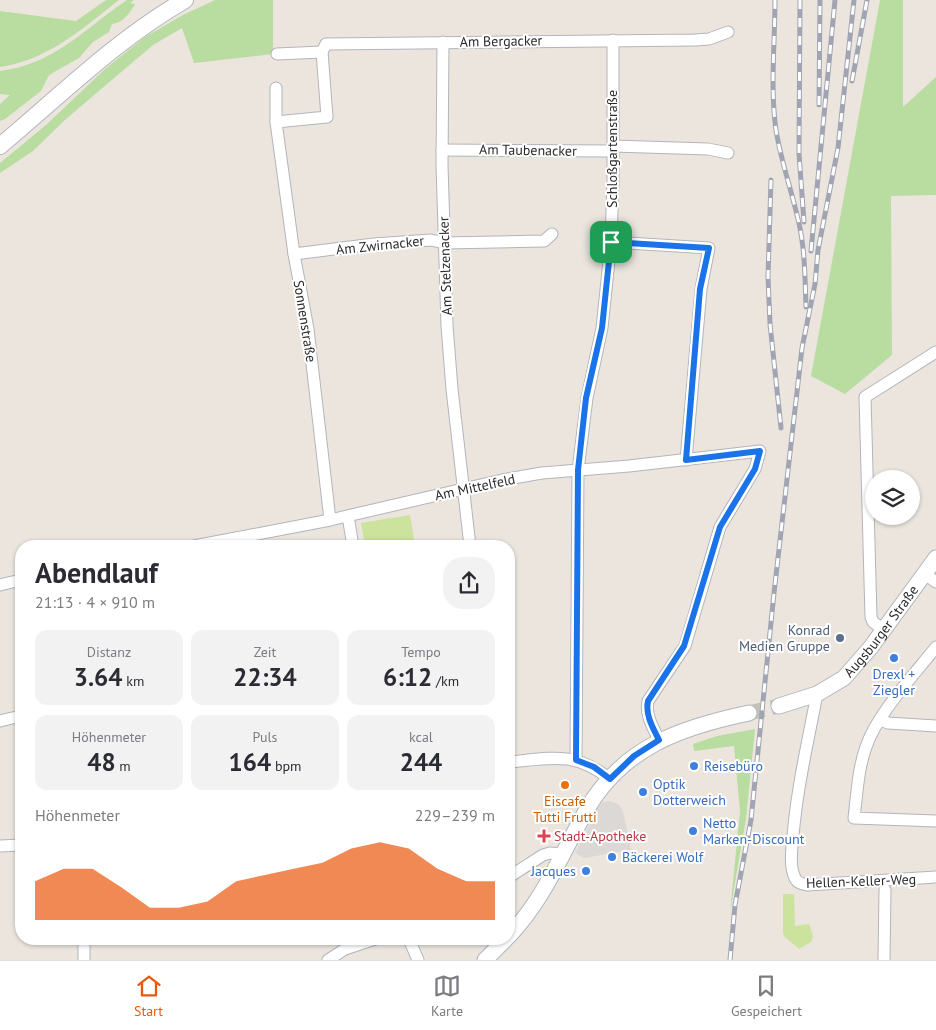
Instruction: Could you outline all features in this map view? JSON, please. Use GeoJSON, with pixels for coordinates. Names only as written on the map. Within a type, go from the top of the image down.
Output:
{"type":"FeatureCollection","features":[{"type":"Feature","properties":{"kind":"main road"},"geometry":{"type":"LineString","coordinates":[[0,146],[123,42],[167,10],[185,0]]}},
{"type":"Feature","properties":{"kind":"street","name":"Am Bergacker"},"geometry":{"type":"LineString","coordinates":[[277,54],[322,52],[326,44],[695,40],[709,39],[728,32]]}},
{"type":"Feature","properties":{"kind":"street","name":"Schloßgartenstraße"},"geometry":{"type":"LineString","coordinates":[[578,470],[586,398],[599,346],[605,305],[611,242],[613,40]]}},
{"type":"Feature","properties":{"kind":"street","name":"Am Stelzenacker"},"geometry":{"type":"LineString","coordinates":[[443,42],[442,150],[447,326],[469,540]]}},
{"type":"Feature","properties":{"kind":"street"},"geometry":{"type":"LineString","coordinates":[[276,122],[327,117],[322,52]]}},
{"type":"Feature","properties":{"kind":"street","name":"Sonnenstraße"},"geometry":{"type":"LineString","coordinates":[[276,88],[276,122],[294,254],[308,329],[330,520]]}},
{"type":"Feature","properties":{"kind":"street","name":"Am Taubenacker"},"geometry":{"type":"LineString","coordinates":[[442,150],[708,149],[728,153]]}},
{"type":"Feature","properties":{"kind":"street","name":"Am Zwirnacker"},"geometry":{"type":"LineString","coordinates":[[294,254],[384,243],[431,240],[444,243],[544,241],[552,234]]}},
{"type":"Feature","properties":{"kind":"street"},"geometry":{"type":"LineString","coordinates":[[611,242],[709,248],[700,289],[686,460]]}},
{"type":"Feature","properties":{"kind":"street"},"geometry":{"type":"LineString","coordinates":[[884,630],[873,622],[871,617],[865,397],[936,352]]}},
{"type":"Feature","properties":{"kind":"street","name":"Am Mittelfeld"},"geometry":{"type":"LineString","coordinates":[[249,540],[463,489],[542,473],[686,460],[760,451],[755,469],[720,527],[684,646],[648,701],[646,708],[648,717],[659,740]]}},
{"type":"Feature","properties":{"kind":"street"},"geometry":{"type":"LineString","coordinates":[[576,760],[578,470]]}},
{"type":"Feature","properties":{"kind":"street"},"geometry":{"type":"LineString","coordinates":[[348,516],[353,540]]}},
{"type":"Feature","properties":{"kind":"street","name":"Augsburger Straße"},"geometry":{"type":"LineString","coordinates":[[779,706],[816,702],[850,673],[884,630],[930,578],[936,558]]}},
{"type":"Feature","properties":{"kind":"street"},"geometry":{"type":"LineString","coordinates":[[0,585],[15,581]]}},
{"type":"Feature","properties":{"kind":"street"},"geometry":{"type":"LineString","coordinates":[[936,647],[880,720],[870,738],[864,754],[854,818],[936,821]]}},
{"type":"Feature","properties":{"kind":"street","name":"Hellen-Keller-Weg"},"geometry":{"type":"LineString","coordinates":[[816,702],[797,798],[792,851],[795,879],[801,884],[808,885],[936,878]]}},
{"type":"Feature","properties":{"kind":"street"},"geometry":{"type":"LineString","coordinates":[[515,929],[537,902],[587,808],[610,779],[634,756],[659,740],[687,729],[749,713]]}},
{"type":"Feature","properties":{"kind":"street"},"geometry":{"type":"LineString","coordinates":[[0,721],[15,717]]}},
{"type":"Feature","properties":{"kind":"street"},"geometry":{"type":"LineString","coordinates":[[880,720],[888,723],[936,726]]}},
{"type":"Feature","properties":{"kind":"street"},"geometry":{"type":"LineString","coordinates":[[515,762],[558,758],[576,760],[594,767],[610,779]]}},
{"type":"Feature","properties":{"kind":"street"},"geometry":{"type":"LineString","coordinates":[[0,846],[15,845]]}},
{"type":"Feature","properties":{"kind":"street"},"geometry":{"type":"LineString","coordinates":[[515,873],[543,855],[550,853],[564,854]]}},
{"type":"Feature","properties":{"kind":"street"},"geometry":{"type":"LineString","coordinates":[[884,960],[885,890]]}},
{"type":"Feature","properties":{"kind":"street"},"geometry":{"type":"LineString","coordinates":[[84,945],[84,960]]}},
{"type":"Feature","properties":{"kind":"street"},"geometry":{"type":"LineString","coordinates":[[328,960],[345,949],[357,945]]}},
{"type":"Feature","properties":{"kind":"street"},"geometry":{"type":"LineString","coordinates":[[412,945],[418,960]]}},
{"type":"Feature","properties":{"kind":"street"},"geometry":{"type":"LineString","coordinates":[[485,960],[500,945]]}},
{"type":"Feature","properties":{"kind":"green space"},"geometry":{"type":"Polygon","coordinates":[[[106,0],[119,0],[64,42],[34,58],[0,67],[0,11],[76,21],[106,0]]]}},
{"type":"Feature","properties":{"kind":"green space"},"geometry":{"type":"Polygon","coordinates":[[[127,0],[134,0],[130,3],[135,4],[126,17],[112,24],[109,32],[93,42],[79,58],[49,75],[41,91],[0,121],[0,104],[10,95],[0,94],[0,71],[37,61],[53,53],[127,0]]]}},
{"type":"Feature","properties":{"kind":"green space"},"geometry":{"type":"Polygon","coordinates":[[[215,0],[273,0],[273,54],[194,63],[182,28],[153,45],[66,119],[33,151],[0,173],[0,163],[46,125],[105,69],[145,37],[183,15],[215,0]]]}},
{"type":"Feature","properties":{"kind":"green space"},"geometry":{"type":"Polygon","coordinates":[[[880,0],[903,0],[903,107],[936,77],[936,195],[891,196],[892,355],[845,394],[811,376],[880,0]]]}},
{"type":"Feature","properties":{"kind":"green space"},"geometry":{"type":"Polygon","coordinates":[[[410,515],[414,540],[364,540],[361,523],[410,515]]]}},
{"type":"Feature","properties":{"kind":"green space"},"geometry":{"type":"Polygon","coordinates":[[[755,729],[746,819],[730,912],[740,811],[734,746],[694,751],[693,744],[717,736],[755,729]]]}},
{"type":"Feature","properties":{"kind":"green space"},"geometry":{"type":"Polygon","coordinates":[[[783,894],[794,894],[795,926],[809,924],[813,936],[811,942],[799,949],[784,936],[783,894]]]}},
{"type":"Feature","properties":{"kind":"shaded area"},"geometry":{"type":"Polygon","coordinates":[[[610,801],[618,804],[623,811],[631,850],[584,858],[575,853],[598,808],[603,802],[610,801]]]}},
{"type":"Feature","properties":{"kind":"tunnel"},"geometry":{"type":"LineString","coordinates":[[749,713],[779,706]]}},
{"type":"Feature","properties":{"kind":"railway"},"geometry":{"type":"LineString","coordinates":[[775,0],[774,114],[781,153],[802,240],[806,307]]}},
{"type":"Feature","properties":{"kind":"railway"},"geometry":{"type":"LineString","coordinates":[[800,0],[799,154],[804,222]]}},
{"type":"Feature","properties":{"kind":"railway"},"geometry":{"type":"LineString","coordinates":[[819,105],[820,0]]}},
{"type":"Feature","properties":{"kind":"railway"},"geometry":{"type":"LineString","coordinates":[[811,251],[835,0]]}},
{"type":"Feature","properties":{"kind":"railway"},"geometry":{"type":"LineString","coordinates":[[730,960],[735,905],[751,820],[774,593],[802,348],[815,284],[818,250],[838,148],[854,0]]}},
{"type":"Feature","properties":{"kind":"railway"},"geometry":{"type":"LineString","coordinates":[[852,81],[867,0]]}},
{"type":"Feature","properties":{"kind":"railway"},"geometry":{"type":"LineString","coordinates":[[771,180],[768,277],[770,324],[781,428]]}},
{"type":"Feature","properties":{"kind":"place","name":"Konrad Medien Gruppe"},"geometry":{"type":"Point","coordinates":[840,638]}},
{"type":"Feature","properties":{"kind":"place","name":"Drexl + Ziegler"},"geometry":{"type":"Point","coordinates":[894,658]}},
{"type":"Feature","properties":{"kind":"place","name":"Reisebüro"},"geometry":{"type":"Point","coordinates":[694,766]}},
{"type":"Feature","properties":{"kind":"place","name":"Eiscafe Tutti Frutti"},"geometry":{"type":"Point","coordinates":[565,785]}},
{"type":"Feature","properties":{"kind":"place","name":"Optik Dotterweich"},"geometry":{"type":"Point","coordinates":[643,792]}},
{"type":"Feature","properties":{"kind":"place","name":"Netto Marken-Discount"},"geometry":{"type":"Point","coordinates":[693,831]}},
{"type":"Feature","properties":{"kind":"place","name":"Stadt-Apotheke"},"geometry":{"type":"Point","coordinates":[544,836]}},
{"type":"Feature","properties":{"kind":"place","name":"Bäckerei Wolf"},"geometry":{"type":"Point","coordinates":[612,857]}},
{"type":"Feature","properties":{"kind":"place","name":"Jacques"},"geometry":{"type":"Point","coordinates":[586,871]}},
{"type":"Feature","properties":{"kind":"route"},"geometry":{"type":"LineString","coordinates":[[611,242],[709,248],[700,289],[686,460],[760,451],[755,469],[720,527],[684,646],[648,701],[646,708],[648,717],[659,740],[634,756],[610,779],[594,767],[576,760],[578,470],[586,398],[602,328],[611,242]]}}]}
